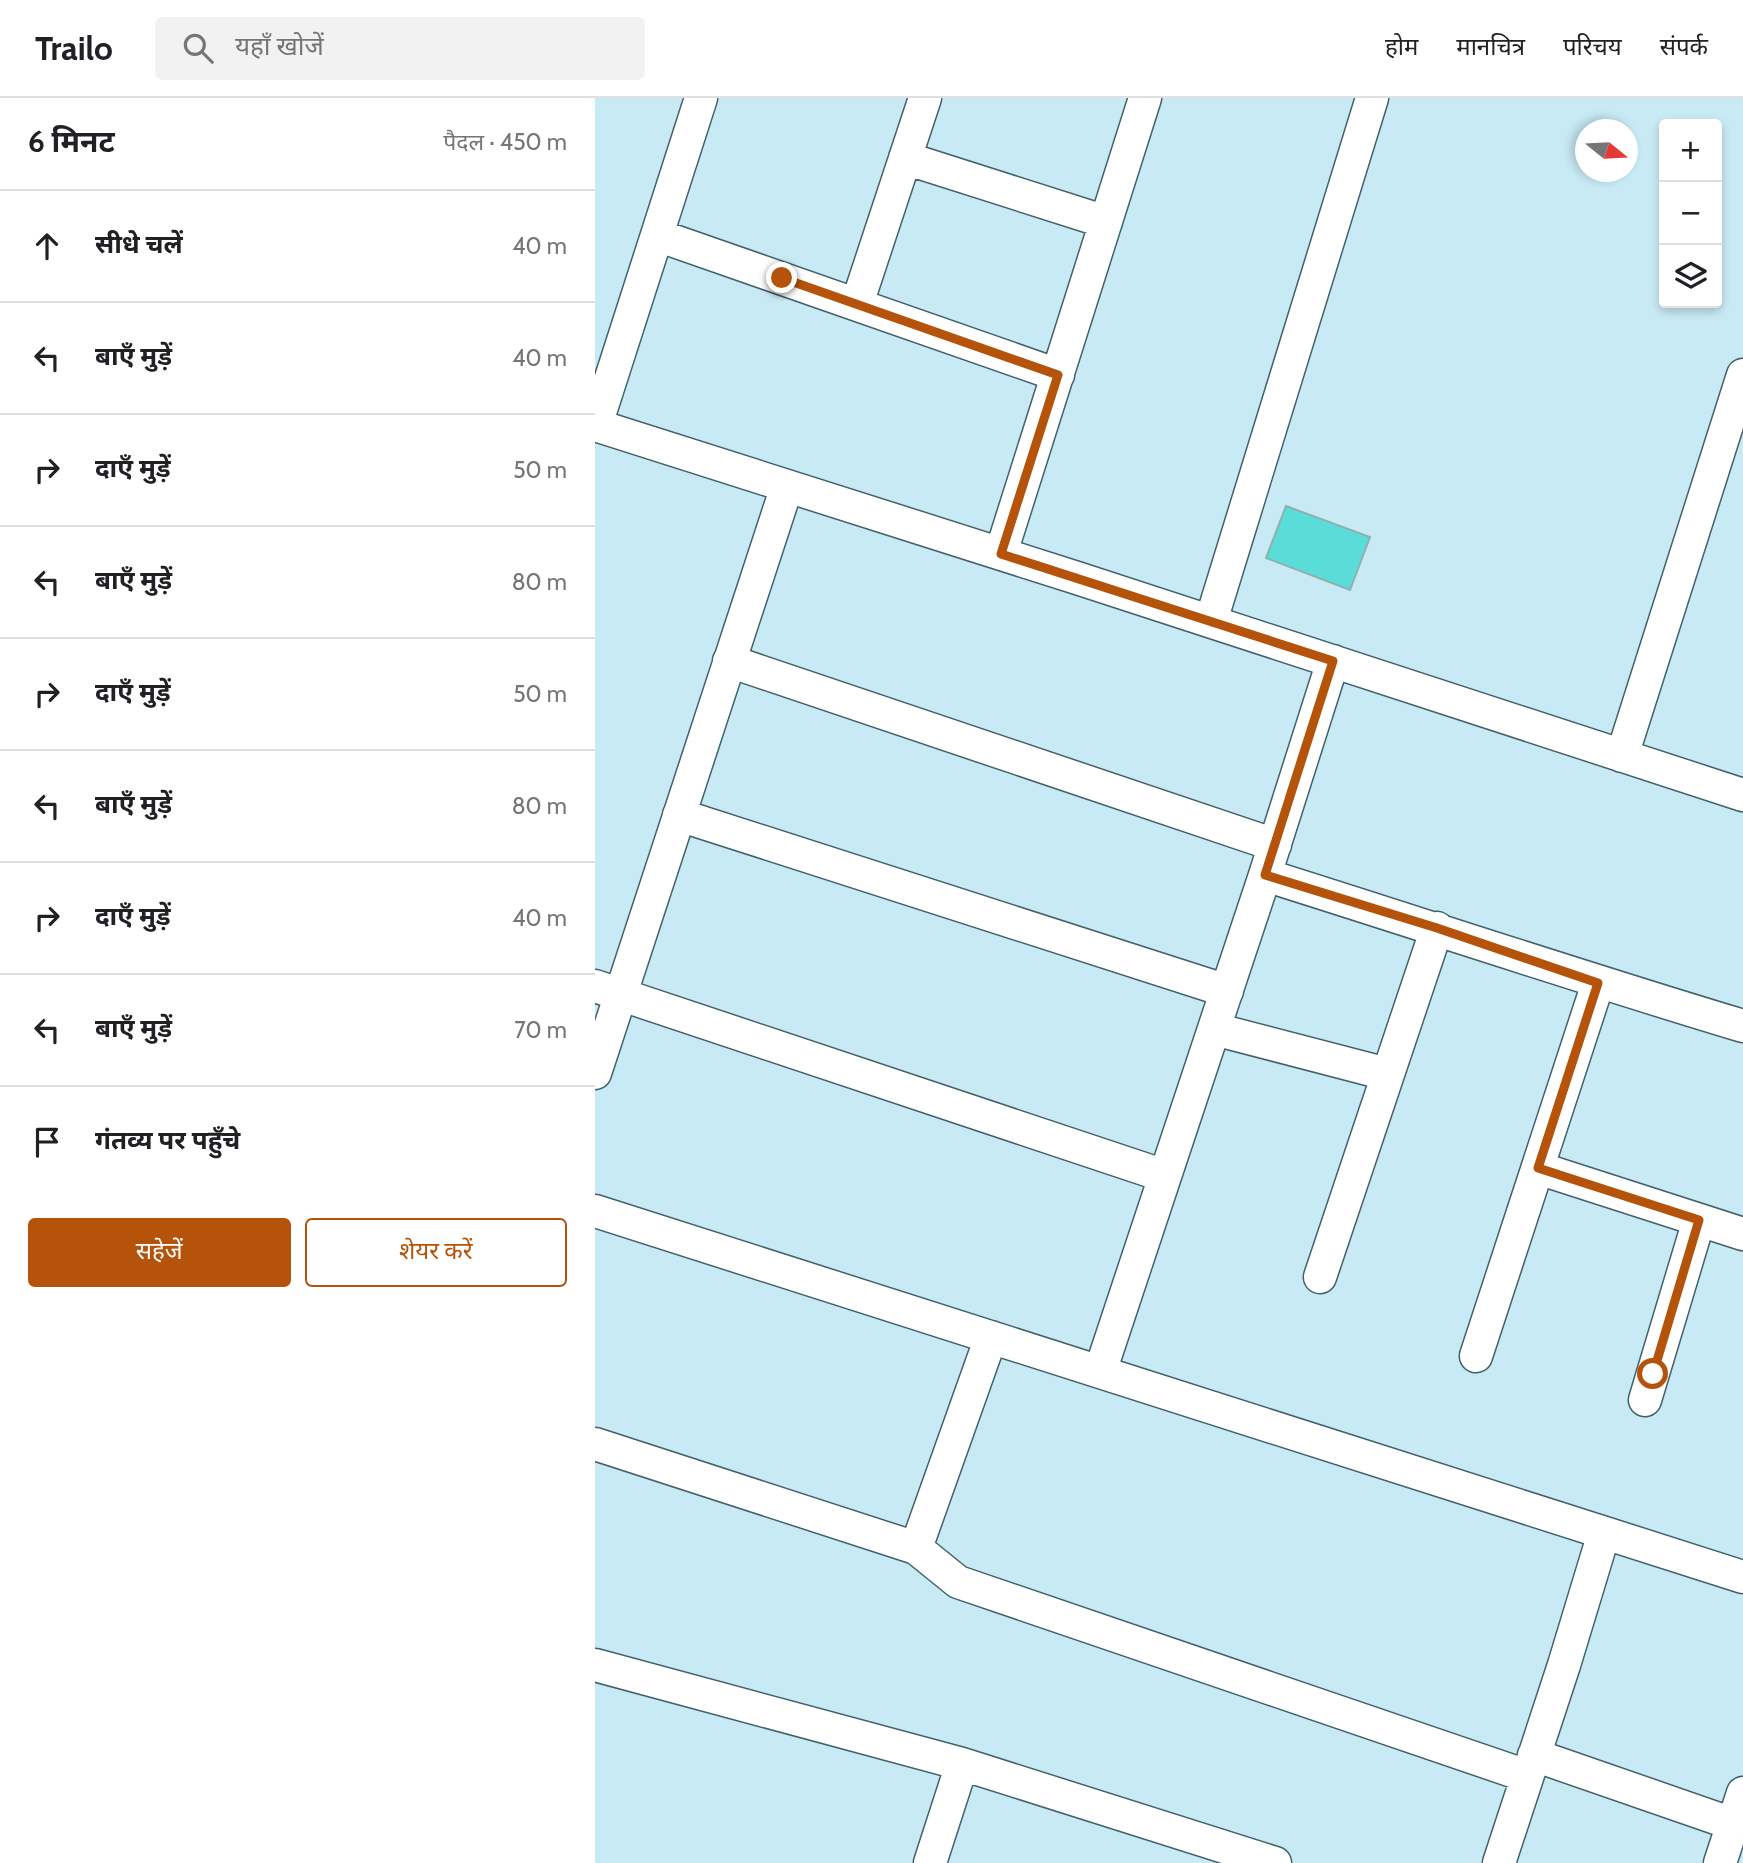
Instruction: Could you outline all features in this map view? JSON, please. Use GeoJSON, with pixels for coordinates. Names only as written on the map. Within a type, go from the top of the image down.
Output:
{"type":"FeatureCollection","features":[{"type":"Feature","properties":{"kind":"street"},"geometry":{"type":"LineString","coordinates":[[701,98],[595,425],[1212,621],[1743,795]]}},
{"type":"Feature","properties":{"kind":"street"},"geometry":{"type":"LineString","coordinates":[[857,304],[925,98]]}},
{"type":"Feature","properties":{"kind":"street"},"geometry":{"type":"LineString","coordinates":[[1001,554],[1145,98]]}},
{"type":"Feature","properties":{"kind":"street"},"geometry":{"type":"LineString","coordinates":[[1212,621],[1372,98]]}},
{"type":"Feature","properties":{"kind":"street"},"geometry":{"type":"LineString","coordinates":[[905,158],[1106,222]]}},
{"type":"Feature","properties":{"kind":"street"},"geometry":{"type":"LineString","coordinates":[[657,235],[1058,375]]}},
{"type":"Feature","properties":{"kind":"street"},"geometry":{"type":"LineString","coordinates":[[1622,756],[1743,375]]}},
{"type":"Feature","properties":{"kind":"street"},"geometry":{"type":"LineString","coordinates":[[595,1073],[608,990],[679,815],[787,486]]}},
{"type":"Feature","properties":{"kind":"street"},"geometry":{"type":"LineString","coordinates":[[729,661],[1275,845]]}},
{"type":"Feature","properties":{"kind":"street"},"geometry":{"type":"LineString","coordinates":[[1100,1372],[1275,845],[1333,661]]}},
{"type":"Feature","properties":{"kind":"street"},"geometry":{"type":"LineString","coordinates":[[679,815],[1227,991]]}},
{"type":"Feature","properties":{"kind":"street"},"geometry":{"type":"LineString","coordinates":[[1265,875],[1437,928],[1598,983],[1743,1026]]}},
{"type":"Feature","properties":{"kind":"street"},"geometry":{"type":"LineString","coordinates":[[1320,1277],[1437,928]]}},
{"type":"Feature","properties":{"kind":"street"},"geometry":{"type":"LineString","coordinates":[[1476,1356],[1598,983]]}},
{"type":"Feature","properties":{"kind":"street"},"geometry":{"type":"LineString","coordinates":[[608,990],[1165,1176]]}},
{"type":"Feature","properties":{"kind":"street"},"geometry":{"type":"LineString","coordinates":[[1214,1029],[1387,1074]]}},
{"type":"Feature","properties":{"kind":"street"},"geometry":{"type":"LineString","coordinates":[[1538,1168],[1743,1234]]}},
{"type":"Feature","properties":{"kind":"street"},"geometry":{"type":"LineString","coordinates":[[595,1211],[1743,1577]]}},
{"type":"Feature","properties":{"kind":"street"},"geometry":{"type":"LineString","coordinates":[[1645,1400],[1699,1220]]}},
{"type":"Feature","properties":{"kind":"street"},"geometry":{"type":"LineString","coordinates":[[916,1548],[991,1337]]}},
{"type":"Feature","properties":{"kind":"street"},"geometry":{"type":"LineString","coordinates":[[595,1444],[916,1548],[958,1582],[1531,1766],[1733,1824]]}},
{"type":"Feature","properties":{"kind":"street"},"geometry":{"type":"LineString","coordinates":[[1499,1863],[1604,1533]]}},
{"type":"Feature","properties":{"kind":"street"},"geometry":{"type":"LineString","coordinates":[[595,1665],[962,1764],[1275,1863]]}},
{"type":"Feature","properties":{"kind":"street"},"geometry":{"type":"LineString","coordinates":[[930,1863],[962,1764]]}},
{"type":"Feature","properties":{"kind":"street"},"geometry":{"type":"LineString","coordinates":[[1720,1863],[1743,1793]]}},
{"type":"Feature","properties":{"kind":"building"},"geometry":{"type":"Polygon","coordinates":[[[1286,506],[1370,537],[1350,590],[1266,558],[1286,506]]]}},
{"type":"Feature","properties":{"kind":"route"},"geometry":{"type":"LineString","coordinates":[[782,278],[1058,375],[1001,554],[1333,661],[1265,875],[1437,928],[1598,983],[1538,1168],[1699,1220],[1653,1374]]}}]}
